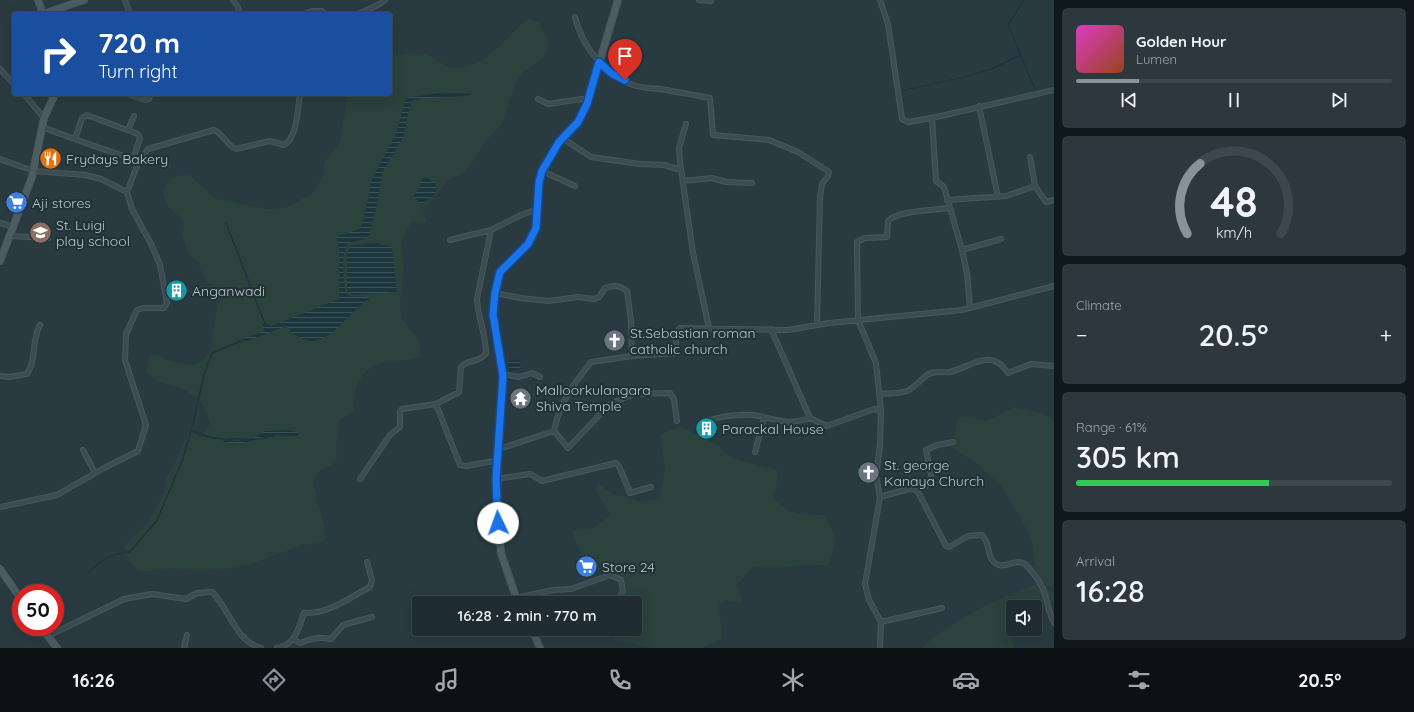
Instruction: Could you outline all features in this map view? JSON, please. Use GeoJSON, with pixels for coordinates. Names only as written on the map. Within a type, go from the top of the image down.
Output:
{"type":"FeatureCollection","features":[{"type":"Feature","properties":{"kind":"main road"},"geometry":{"type":"LineString","coordinates":[[38,0],[42,12]]}},
{"type":"Feature","properties":{"kind":"main road"},"geometry":{"type":"LineString","coordinates":[[49,12],[84,0]]}},
{"type":"Feature","properties":{"kind":"main road"},"geometry":{"type":"LineString","coordinates":[[515,596],[501,553],[496,479],[503,374],[493,314],[495,293],[500,272],[528,244],[536,228],[539,182],[542,171],[562,138],[578,122],[589,98],[618,0]]}},
{"type":"Feature","properties":{"kind":"main road"},"geometry":{"type":"LineString","coordinates":[[0,261],[34,171],[44,118],[54,96]]}},
{"type":"Feature","properties":{"kind":"main road"},"geometry":{"type":"LineString","coordinates":[[0,569],[12,586]]}},
{"type":"Feature","properties":{"kind":"main road"},"geometry":{"type":"LineString","coordinates":[[48,636],[57,648]]}},
{"type":"Feature","properties":{"kind":"main road"},"geometry":{"type":"LineString","coordinates":[[535,636],[540,648]]}},
{"type":"Feature","properties":{"kind":"street"},"geometry":{"type":"LineString","coordinates":[[124,0],[129,12]]}},
{"type":"Feature","properties":{"kind":"street"},"geometry":{"type":"LineString","coordinates":[[233,0],[238,7],[239,12]]}},
{"type":"Feature","properties":{"kind":"street"},"geometry":{"type":"LineString","coordinates":[[362,12],[385,0]]}},
{"type":"Feature","properties":{"kind":"street"},"geometry":{"type":"LineString","coordinates":[[699,0],[711,0]]}},
{"type":"Feature","properties":{"kind":"street"},"geometry":{"type":"LineString","coordinates":[[880,0],[888,24],[902,119],[908,122],[932,118],[1054,90]]}},
{"type":"Feature","properties":{"kind":"street"},"geometry":{"type":"LineString","coordinates":[[309,12],[323,12]]}},
{"type":"Feature","properties":{"kind":"street"},"geometry":{"type":"LineString","coordinates":[[575,17],[578,29],[599,62],[611,73],[637,86],[710,98],[712,135],[769,140],[798,152],[829,172],[822,184],[820,197],[817,325]]}},
{"type":"Feature","properties":{"kind":"street"},"geometry":{"type":"LineString","coordinates":[[0,69],[12,82]]}},
{"type":"Feature","properties":{"kind":"street"},"geometry":{"type":"LineString","coordinates":[[26,96],[44,118]]}},
{"type":"Feature","properties":{"kind":"street"},"geometry":{"type":"LineString","coordinates":[[134,96],[145,100],[149,99],[150,96]]}},
{"type":"Feature","properties":{"kind":"street"},"geometry":{"type":"LineString","coordinates":[[0,507],[57,495],[138,451],[146,425],[125,360],[126,334],[137,310],[142,308],[164,308],[167,303],[160,265],[152,244],[132,209],[128,192],[143,154],[154,146],[214,130],[218,131],[229,145],[236,149],[270,141],[281,145],[287,143],[297,120],[300,96]]}},
{"type":"Feature","properties":{"kind":"street"},"geometry":{"type":"LineString","coordinates":[[538,99],[548,104],[589,98]]}},
{"type":"Feature","properties":{"kind":"street"},"geometry":{"type":"LineString","coordinates":[[979,106],[998,197]]}},
{"type":"Feature","properties":{"kind":"street"},"geometry":{"type":"LineString","coordinates":[[43,127],[75,139],[133,159],[140,138],[138,134],[87,115],[82,118],[75,139]]}},
{"type":"Feature","properties":{"kind":"street"},"geometry":{"type":"LineString","coordinates":[[128,130],[134,116]]}},
{"type":"Feature","properties":{"kind":"street"},"geometry":{"type":"LineString","coordinates":[[932,118],[936,181],[944,187],[962,250],[970,308]]}},
{"type":"Feature","properties":{"kind":"street"},"geometry":{"type":"LineString","coordinates":[[686,124],[679,148],[681,170],[693,253],[709,328]]}},
{"type":"Feature","properties":{"kind":"street"},"geometry":{"type":"LineString","coordinates":[[562,138],[591,157],[664,166],[681,170]]}},
{"type":"Feature","properties":{"kind":"street"},"geometry":{"type":"LineString","coordinates":[[1030,157],[1035,186],[1046,202],[1054,200]]}},
{"type":"Feature","properties":{"kind":"street"},"geometry":{"type":"LineString","coordinates":[[0,159],[34,171],[85,175],[101,179],[128,192]]}},
{"type":"Feature","properties":{"kind":"street"},"geometry":{"type":"LineString","coordinates":[[542,171],[575,186]]}},
{"type":"Feature","properties":{"kind":"street"},"geometry":{"type":"LineString","coordinates":[[683,181],[712,178],[726,182],[752,183]]}},
{"type":"Feature","properties":{"kind":"street"},"geometry":{"type":"LineString","coordinates":[[947,200],[1006,196],[1035,186]]}},
{"type":"Feature","properties":{"kind":"street"},"geometry":{"type":"LineString","coordinates":[[880,648],[881,622],[869,600],[866,584],[880,497],[876,476],[880,445],[881,411],[876,364],[858,320],[857,242],[864,238],[887,237],[888,221],[892,218],[920,211],[949,208]]}},
{"type":"Feature","properties":{"kind":"street"},"geometry":{"type":"LineString","coordinates":[[450,240],[491,230],[521,215],[538,209]]}},
{"type":"Feature","properties":{"kind":"street"},"geometry":{"type":"LineString","coordinates":[[0,223],[14,227]]}},
{"type":"Feature","properties":{"kind":"street"},"geometry":{"type":"LineString","coordinates":[[360,479],[390,436],[400,427],[400,411],[412,406],[436,404],[459,392],[461,367],[463,364],[482,359],[486,354],[477,299],[491,230]]}},
{"type":"Feature","properties":{"kind":"street"},"geometry":{"type":"LineString","coordinates":[[10,236],[48,238]]}},
{"type":"Feature","properties":{"kind":"street"},"geometry":{"type":"LineString","coordinates":[[962,250],[1002,238]]}},
{"type":"Feature","properties":{"kind":"street"},"geometry":{"type":"LineString","coordinates":[[495,293],[549,302],[578,297],[594,299],[599,296],[604,288],[616,285],[622,287],[627,291],[631,321],[632,356]]}},
{"type":"Feature","properties":{"kind":"street"},"geometry":{"type":"LineString","coordinates":[[554,431],[558,412],[569,390],[591,362],[632,356],[676,353],[676,333],[680,328],[788,330],[858,320],[970,308],[1054,286]]}},
{"type":"Feature","properties":{"kind":"street"},"geometry":{"type":"LineString","coordinates":[[0,376],[9,377],[27,374],[32,367],[35,334],[40,325]]}},
{"type":"Feature","properties":{"kind":"street"},"geometry":{"type":"LineString","coordinates":[[771,329],[810,418],[826,426],[874,409],[881,411]]}},
{"type":"Feature","properties":{"kind":"street"},"geometry":{"type":"LineString","coordinates":[[879,394],[906,391],[930,373],[938,371],[949,372],[976,362],[992,359],[1001,363],[1008,373],[1030,364],[1054,366]]}},
{"type":"Feature","properties":{"kind":"street"},"geometry":{"type":"LineString","coordinates":[[503,374],[519,377],[532,373],[540,377]]}},
{"type":"Feature","properties":{"kind":"street"},"geometry":{"type":"LineString","coordinates":[[554,431],[568,448],[610,404],[634,394],[670,393],[674,399],[676,421]]}},
{"type":"Feature","properties":{"kind":"street"},"geometry":{"type":"LineString","coordinates":[[436,404],[460,464],[467,466],[498,460]]}},
{"type":"Feature","properties":{"kind":"street"},"geometry":{"type":"LineString","coordinates":[[710,420],[739,415],[759,415],[764,418],[794,423],[810,418]]}},
{"type":"Feature","properties":{"kind":"street"},"geometry":{"type":"LineString","coordinates":[[755,452],[764,418]]}},
{"type":"Feature","properties":{"kind":"street"},"geometry":{"type":"LineString","coordinates":[[499,449],[554,431]]}},
{"type":"Feature","properties":{"kind":"street"},"geometry":{"type":"LineString","coordinates":[[880,497],[909,489],[917,490],[930,484],[932,480],[926,450],[938,444],[953,442]]}},
{"type":"Feature","properties":{"kind":"street"},"geometry":{"type":"LineString","coordinates":[[83,450],[95,473]]}},
{"type":"Feature","properties":{"kind":"street"},"geometry":{"type":"LineString","coordinates":[[496,479],[530,474],[542,481],[616,463],[619,466],[630,493],[651,487]]}},
{"type":"Feature","properties":{"kind":"street"},"geometry":{"type":"LineString","coordinates":[[917,490],[946,546],[949,547],[974,534],[982,535],[987,539],[991,557],[996,564],[1002,566],[1016,562],[1023,563],[1030,569],[1045,590],[1048,607],[1054,622]]}},
{"type":"Feature","properties":{"kind":"street"},"geometry":{"type":"LineString","coordinates":[[277,648],[288,645],[293,639],[304,613],[312,613],[330,609],[370,587],[372,580],[367,562]]}},
{"type":"Feature","properties":{"kind":"street"},"geometry":{"type":"LineString","coordinates":[[533,596],[553,590],[571,589],[610,575],[620,580],[623,591],[620,596]]}},
{"type":"Feature","properties":{"kind":"street"},"geometry":{"type":"LineString","coordinates":[[64,628],[124,599],[152,594],[186,598],[197,593],[212,592],[218,597],[227,615],[243,637],[255,646],[261,648]]}},
{"type":"Feature","properties":{"kind":"street"},"geometry":{"type":"LineString","coordinates":[[881,622],[942,608]]}},
{"type":"Feature","properties":{"kind":"street"},"geometry":{"type":"LineString","coordinates":[[293,639],[300,643],[321,637],[331,639],[343,625],[372,617]]}},
{"type":"Feature","properties":{"kind":"street"},"geometry":{"type":"LineString","coordinates":[[184,648],[187,635]]}},
{"type":"Feature","properties":{"kind":"green space"},"geometry":{"type":"Polygon","coordinates":[[[530,19],[539,22],[550,45],[542,59],[524,72],[516,81],[502,124],[484,143],[472,163],[462,174],[449,180],[429,203],[423,212],[426,220],[424,223],[412,221],[402,239],[401,252],[404,266],[400,306],[403,320],[420,342],[421,356],[409,360],[381,363],[366,371],[361,378],[355,393],[354,412],[340,419],[336,445],[337,460],[333,465],[319,471],[313,482],[327,538],[320,542],[304,545],[250,564],[230,568],[199,571],[167,568],[151,571],[138,571],[129,560],[124,546],[149,521],[157,507],[164,492],[166,477],[174,465],[188,433],[194,433],[200,437],[206,431],[210,423],[204,406],[197,398],[183,389],[159,382],[146,373],[147,360],[152,355],[158,354],[171,361],[190,365],[201,362],[209,352],[217,308],[213,292],[200,269],[198,262],[188,253],[182,234],[184,226],[181,218],[170,209],[165,201],[163,192],[166,184],[172,178],[182,175],[190,175],[216,199],[267,209],[285,208],[303,198],[310,196],[317,187],[325,161],[340,142],[348,96],[392,96],[392,56],[418,53],[430,56],[443,65],[460,68],[481,61],[500,46],[523,22],[530,19]]]}},
{"type":"Feature","properties":{"kind":"green space"},"geometry":{"type":"Polygon","coordinates":[[[1014,407],[1045,414],[1054,421],[1054,585],[1048,588],[1035,573],[1033,543],[1019,515],[1001,486],[976,463],[952,448],[957,422],[961,416],[987,421],[1014,407]]]}},
{"type":"Feature","properties":{"kind":"green space"},"geometry":{"type":"Polygon","coordinates":[[[681,427],[719,446],[731,458],[777,470],[777,482],[773,497],[784,507],[790,510],[802,514],[824,515],[832,528],[835,539],[834,550],[828,565],[752,567],[737,585],[743,603],[727,601],[719,604],[722,640],[701,648],[653,648],[614,640],[614,636],[642,636],[642,596],[623,596],[625,591],[622,579],[611,570],[580,552],[572,531],[593,528],[611,515],[595,489],[599,484],[613,494],[642,502],[659,499],[665,471],[660,434],[681,427]]]}},
{"type":"Feature","properties":{"kind":"green space"},"geometry":{"type":"Polygon","coordinates":[[[1037,584],[1052,592],[1054,591],[1054,602],[1042,604],[1042,600],[1006,600],[1006,636],[1010,636],[1015,648],[921,648],[961,619],[1006,596],[1037,584]]]}},
{"type":"Feature","properties":{"kind":"water"},"geometry":{"type":"Polygon","coordinates":[[[441,93],[471,93],[470,95],[463,96],[414,100],[409,108],[404,136],[383,171],[376,208],[368,238],[348,243],[345,249],[343,268],[346,293],[349,296],[368,297],[369,300],[361,305],[336,329],[327,336],[318,340],[308,341],[294,334],[286,326],[247,341],[245,338],[264,331],[262,321],[271,326],[339,299],[338,236],[359,229],[363,222],[372,179],[397,131],[404,102],[410,97],[441,93]]]}},
{"type":"Feature","properties":{"kind":"water"},"geometry":{"type":"Polygon","coordinates":[[[423,178],[428,178],[435,184],[437,189],[434,196],[421,204],[414,197],[423,178]]]}},
{"type":"Feature","properties":{"kind":"water"},"geometry":{"type":"Polygon","coordinates":[[[374,243],[391,246],[397,292],[353,295],[349,293],[347,289],[347,252],[352,245],[374,243]]]}},
{"type":"Feature","properties":{"kind":"water"},"geometry":{"type":"Polygon","coordinates":[[[519,359],[521,369],[509,372],[507,361],[519,359]]]}},
{"type":"Feature","properties":{"kind":"water"},"geometry":{"type":"Polygon","coordinates":[[[289,430],[298,433],[298,436],[270,436],[238,444],[225,442],[220,438],[237,441],[253,438],[265,431],[289,430]]]}},
{"type":"Feature","properties":{"kind":"waterway"},"geometry":{"type":"LineString","coordinates":[[1024,0],[1008,25],[1035,89]]}},
{"type":"Feature","properties":{"kind":"waterway"},"geometry":{"type":"LineString","coordinates":[[904,90],[965,77],[991,69],[1021,55]]}},
{"type":"Feature","properties":{"kind":"waterway"},"geometry":{"type":"LineString","coordinates":[[226,223],[265,324]]}},
{"type":"Feature","properties":{"kind":"waterway"},"geometry":{"type":"LineString","coordinates":[[88,573],[107,558],[130,552],[157,520],[183,459],[204,375],[212,353],[246,339]]}},
{"type":"Feature","properties":{"kind":"waterway"},"geometry":{"type":"LineString","coordinates":[[191,430],[208,437],[222,439]]}},
{"type":"Feature","properties":{"kind":"waterway"},"geometry":{"type":"LineString","coordinates":[[257,439],[273,436]]}},
{"type":"Feature","properties":{"kind":"waterway"},"geometry":{"type":"LineString","coordinates":[[229,439],[246,439]]}},
{"type":"Feature","properties":{"kind":"place","name":"Frydays Bakery"},"geometry":{"type":"Point","coordinates":[50,159]}},
{"type":"Feature","properties":{"kind":"place","name":"Aji stores"},"geometry":{"type":"Point","coordinates":[17,203]}},
{"type":"Feature","properties":{"kind":"place","name":"St. Luigi play school"},"geometry":{"type":"Point","coordinates":[41,233]}},
{"type":"Feature","properties":{"kind":"place","name":"Anganwadi"},"geometry":{"type":"Point","coordinates":[177,291]}},
{"type":"Feature","properties":{"kind":"place","name":"St.Sebastian roman catholic church"},"geometry":{"type":"Point","coordinates":[615,341]}},
{"type":"Feature","properties":{"kind":"place","name":"Malloorkulangara Shiva Temple"},"geometry":{"type":"Point","coordinates":[521,398]}},
{"type":"Feature","properties":{"kind":"place","name":"Parackal House"},"geometry":{"type":"Point","coordinates":[706,429]}},
{"type":"Feature","properties":{"kind":"place","name":"St. george Kanaya Church"},"geometry":{"type":"Point","coordinates":[868,473]}},
{"type":"Feature","properties":{"kind":"place","name":"Store 24"},"geometry":{"type":"Point","coordinates":[587,567]}},
{"type":"Feature","properties":{"kind":"route"},"geometry":{"type":"LineString","coordinates":[[498,523],[496,479],[499,449],[499,417],[503,376],[493,314],[495,293],[500,272],[528,244],[536,228],[539,182],[542,171],[559,142],[578,122],[587,104],[599,62],[611,73],[625,80]]}}]}
